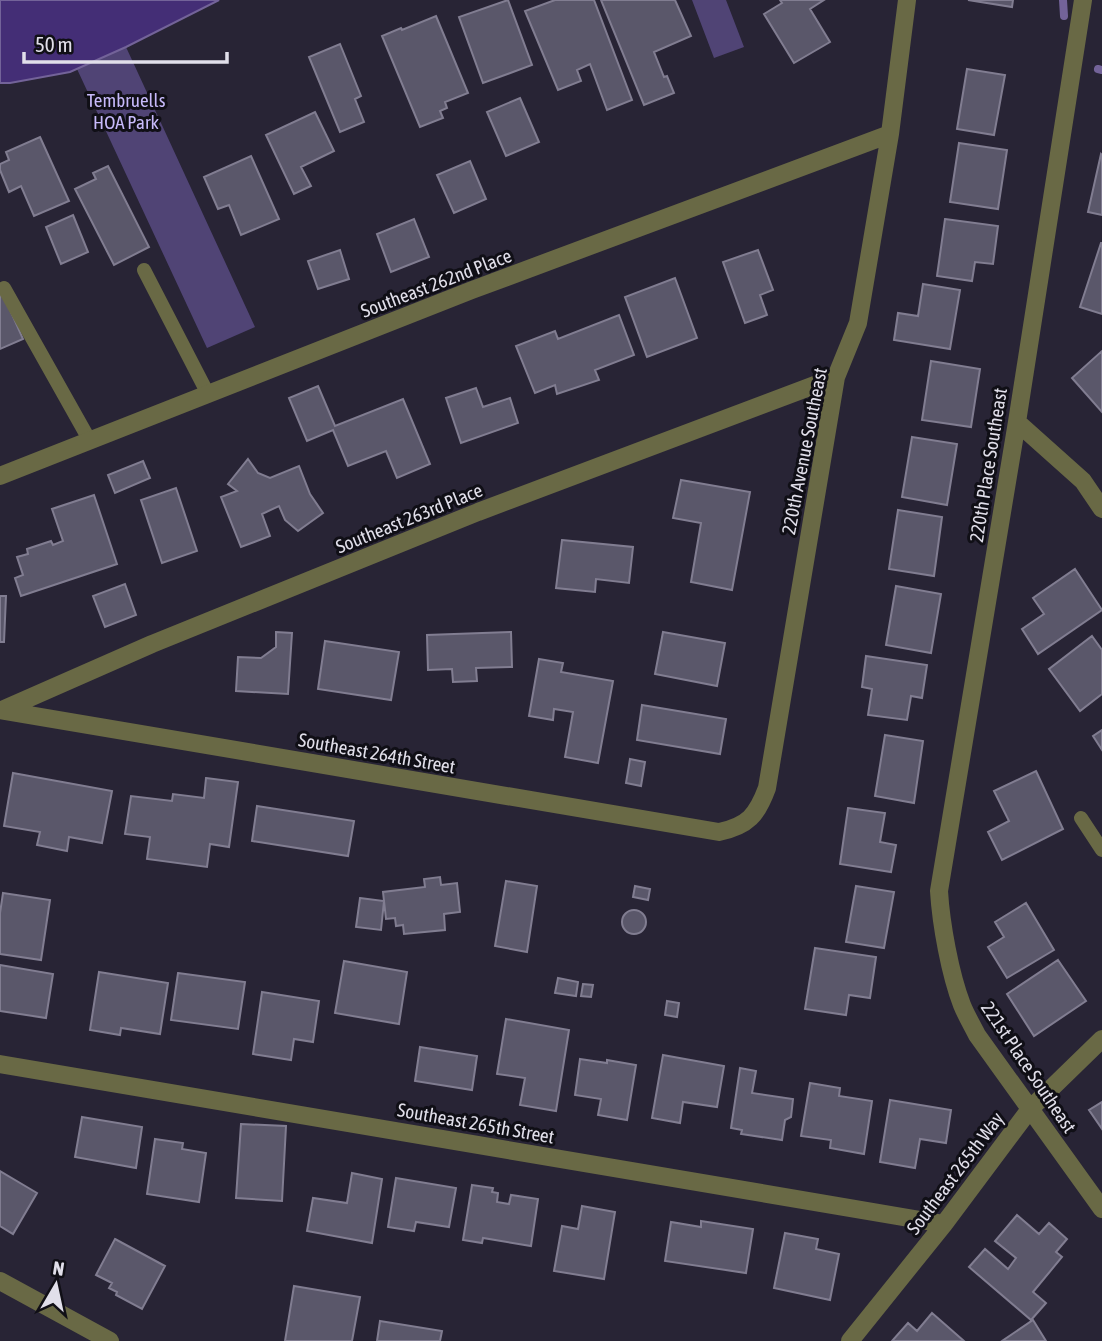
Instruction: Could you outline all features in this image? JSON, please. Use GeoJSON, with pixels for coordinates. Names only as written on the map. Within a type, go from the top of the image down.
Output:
{"type":"FeatureCollection","features":[{"type":"Feature","properties":{"kind":"street","name":"220th Avenue Southeast"},"geometry":{"type":"LineString","coordinates":[[745,822],[760,808],[767,788],[836,377],[858,323],[890,134],[907,0]]}},
{"type":"Feature","properties":{"kind":"street","name":"220th Place Southeast"},"geometry":{"type":"LineString","coordinates":[[946,937],[940,912],[939,891],[1017,422],[1083,0]]}},
{"type":"Feature","properties":{"kind":"street","name":"Southeast 262nd Place"},"geometry":{"type":"LineString","coordinates":[[0,476],[472,290],[890,134]]}},
{"type":"Feature","properties":{"kind":"street","name":"Southeast 263rd Place"},"geometry":{"type":"LineString","coordinates":[[1,710],[152,644],[478,512],[836,377]]}},
{"type":"Feature","properties":{"kind":"street"},"geometry":{"type":"LineString","coordinates":[[1017,422],[1083,481],[1102,509]]}},
{"type":"Feature","properties":{"kind":"street","name":"Southeast 264th Street"},"geometry":{"type":"LineString","coordinates":[[1,710],[719,832],[734,829],[745,822]]}},
{"type":"Feature","properties":{"kind":"street","name":"221st Place Southeast"},"geometry":{"type":"LineString","coordinates":[[946,937],[962,1006],[977,1035],[1102,1209]]}},
{"type":"Feature","properties":{"kind":"street","name":"Southeast 265th Way"},"geometry":{"type":"LineString","coordinates":[[850,1341],[944,1224],[1030,1109],[1102,1039]]}},
{"type":"Feature","properties":{"kind":"street","name":"Southeast 265th Street"},"geometry":{"type":"LineString","coordinates":[[0,1064],[944,1224]]}},
{"type":"Feature","properties":{"kind":"street"},"geometry":{"type":"LineString","coordinates":[[0,1281],[110,1341]]}},
{"type":"Feature","properties":{"kind":"lane"},"geometry":{"type":"LineString","coordinates":[[144,270],[208,394]]}},
{"type":"Feature","properties":{"kind":"lane"},"geometry":{"type":"LineString","coordinates":[[4,288],[90,441]]}},
{"type":"Feature","properties":{"kind":"lane"},"geometry":{"type":"LineString","coordinates":[[1081,818],[1102,850]]}},
{"type":"Feature","properties":{"kind":"green space"},"geometry":{"type":"Polygon","coordinates":[[[692,0],[726,0],[744,47],[714,58],[692,0]]]}},
{"type":"Feature","properties":{"kind":"green space","name":"Tembruells HOA Park"},"geometry":{"type":"Polygon","coordinates":[[[126,47],[255,327],[207,348],[77,69],[126,47]]]}},
{"type":"Feature","properties":{"kind":"shaded area"},"geometry":{"type":"Polygon","coordinates":[[[0,0],[219,0],[70,72],[0,83],[0,0]]]}},
{"type":"Feature","properties":{"kind":"building"},"geometry":{"type":"Polygon","coordinates":[[[508,0],[532,65],[483,83],[459,17],[508,0]]]}},
{"type":"Feature","properties":{"kind":"building"},"geometry":{"type":"Polygon","coordinates":[[[555,0],[594,0],[632,100],[607,110],[590,64],[577,70],[581,81],[558,90],[525,11],[555,0]]]}},
{"type":"Feature","properties":{"kind":"building"},"geometry":{"type":"Polygon","coordinates":[[[601,0],[675,0],[691,36],[654,52],[674,93],[644,105],[601,0]]]}},
{"type":"Feature","properties":{"kind":"building"},"geometry":{"type":"Polygon","coordinates":[[[780,0],[824,0],[810,9],[830,42],[794,63],[764,14],[782,3],[780,0]]]}},
{"type":"Feature","properties":{"kind":"building"},"geometry":{"type":"Polygon","coordinates":[[[968,0],[1013,0],[1012,7],[968,0]]]}},
{"type":"Feature","properties":{"kind":"building"},"geometry":{"type":"Polygon","coordinates":[[[436,16],[468,93],[445,102],[447,108],[440,111],[443,118],[420,127],[382,36],[436,16]]]}},
{"type":"Feature","properties":{"kind":"building"},"geometry":{"type":"Polygon","coordinates":[[[340,44],[361,96],[355,99],[364,122],[340,132],[309,57],[340,44]]]}},
{"type":"Feature","properties":{"kind":"building"},"geometry":{"type":"Polygon","coordinates":[[[967,69],[1005,75],[994,135],[957,129],[967,69]]]}},
{"type":"Feature","properties":{"kind":"building"},"geometry":{"type":"Polygon","coordinates":[[[520,98],[539,142],[506,156],[487,112],[520,98]]]}},
{"type":"Feature","properties":{"kind":"building"},"geometry":{"type":"Polygon","coordinates":[[[315,112],[334,151],[301,167],[311,186],[294,194],[266,135],[315,112]]]}},
{"type":"Feature","properties":{"kind":"building"},"geometry":{"type":"Polygon","coordinates":[[[40,137],[69,201],[34,216],[21,186],[9,192],[0,164],[9,160],[6,152],[40,137]]]}},
{"type":"Feature","properties":{"kind":"building"},"geometry":{"type":"Polygon","coordinates":[[[959,143],[1007,150],[998,209],[950,202],[959,143]]]}},
{"type":"Feature","properties":{"kind":"building"},"geometry":{"type":"Polygon","coordinates":[[[1102,155],[1102,215],[1088,212],[1102,155]]]}},
{"type":"Feature","properties":{"kind":"building"},"geometry":{"type":"Polygon","coordinates":[[[251,156],[279,219],[241,235],[229,205],[218,209],[204,177],[251,156]]]}},
{"type":"Feature","properties":{"kind":"building"},"geometry":{"type":"Polygon","coordinates":[[[470,161],[486,199],[454,213],[437,175],[470,161]]]}},
{"type":"Feature","properties":{"kind":"building"},"geometry":{"type":"Polygon","coordinates":[[[108,166],[149,247],[114,265],[75,189],[96,179],[93,173],[108,166]]]}},
{"type":"Feature","properties":{"kind":"building"},"geometry":{"type":"Polygon","coordinates":[[[73,215],[88,252],[61,264],[46,227],[73,215]]]}},
{"type":"Feature","properties":{"kind":"building"},"geometry":{"type":"Polygon","coordinates":[[[414,219],[429,257],[391,272],[377,234],[414,219]]]}},
{"type":"Feature","properties":{"kind":"building"},"geometry":{"type":"Polygon","coordinates":[[[945,219],[998,226],[993,264],[975,262],[972,281],[937,276],[945,219]]]}},
{"type":"Feature","properties":{"kind":"building"},"geometry":{"type":"Polygon","coordinates":[[[1102,243],[1102,314],[1080,307],[1102,243]]]}},
{"type":"Feature","properties":{"kind":"building"},"geometry":{"type":"Polygon","coordinates":[[[340,250],[349,279],[318,289],[308,261],[340,250]]]}},
{"type":"Feature","properties":{"kind":"building"},"geometry":{"type":"Polygon","coordinates":[[[758,250],[773,290],[760,295],[767,315],[745,323],[723,262],[758,250]]]}},
{"type":"Feature","properties":{"kind":"building"},"geometry":{"type":"Polygon","coordinates":[[[675,278],[697,338],[647,357],[625,297],[675,278]]]}},
{"type":"Feature","properties":{"kind":"building"},"geometry":{"type":"Polygon","coordinates":[[[923,284],[960,290],[950,349],[894,340],[898,313],[918,316],[923,284]]]}},
{"type":"Feature","properties":{"kind":"building"},"geometry":{"type":"Polygon","coordinates":[[[0,290],[23,339],[0,349],[0,290]]]}},
{"type":"Feature","properties":{"kind":"building"},"geometry":{"type":"Polygon","coordinates":[[[619,315],[634,355],[595,370],[599,380],[557,394],[555,385],[535,393],[516,346],[555,331],[558,339],[619,315]]]}},
{"type":"Feature","properties":{"kind":"building"},"geometry":{"type":"Polygon","coordinates":[[[1102,351],[1102,412],[1072,378],[1102,351]]]}},
{"type":"Feature","properties":{"kind":"building"},"geometry":{"type":"Polygon","coordinates":[[[931,361],[980,369],[971,427],[922,420],[931,361]]]}},
{"type":"Feature","properties":{"kind":"building"},"geometry":{"type":"Polygon","coordinates":[[[318,386],[335,426],[403,399],[430,464],[397,478],[386,451],[348,466],[333,430],[307,441],[289,398],[318,386]]]}},
{"type":"Feature","properties":{"kind":"building"},"geometry":{"type":"Polygon","coordinates":[[[476,388],[483,407],[510,398],[518,423],[461,443],[446,398],[476,388]]]}},
{"type":"Feature","properties":{"kind":"building"},"geometry":{"type":"Polygon","coordinates":[[[912,437],[957,444],[947,505],[902,497],[912,437]]]}},
{"type":"Feature","properties":{"kind":"building"},"geometry":{"type":"Polygon","coordinates":[[[248,459],[258,473],[270,478],[299,466],[310,494],[323,513],[298,531],[285,520],[279,506],[262,514],[270,536],[241,547],[221,497],[237,491],[228,484],[248,459]]]}},
{"type":"Feature","properties":{"kind":"building"},"geometry":{"type":"Polygon","coordinates":[[[143,461],[150,478],[115,493],[108,475],[143,461]]]}},
{"type":"Feature","properties":{"kind":"building"},"geometry":{"type":"Polygon","coordinates":[[[681,480],[750,492],[732,590],[691,582],[701,523],[673,518],[681,480]]]}},
{"type":"Feature","properties":{"kind":"building"},"geometry":{"type":"Polygon","coordinates":[[[176,488],[197,551],[162,563],[141,500],[176,488]]]}},
{"type":"Feature","properties":{"kind":"building"},"geometry":{"type":"Polygon","coordinates":[[[94,495],[117,564],[21,596],[15,578],[23,575],[17,557],[28,554],[27,549],[51,541],[53,545],[63,541],[52,509],[94,495]]]}},
{"type":"Feature","properties":{"kind":"building"},"geometry":{"type":"Polygon","coordinates":[[[898,510],[942,517],[934,576],[889,569],[898,510]]]}},
{"type":"Feature","properties":{"kind":"building"},"geometry":{"type":"Polygon","coordinates":[[[562,540],[633,547],[629,583],[596,579],[595,592],[556,588],[562,540]]]}},
{"type":"Feature","properties":{"kind":"building"},"geometry":{"type":"Polygon","coordinates":[[[1075,569],[1102,610],[1038,654],[1022,629],[1044,614],[1033,598],[1075,569]]]}},
{"type":"Feature","properties":{"kind":"building"},"geometry":{"type":"Polygon","coordinates":[[[125,584],[136,615],[105,627],[93,596],[125,584]]]}},
{"type":"Feature","properties":{"kind":"building"},"geometry":{"type":"Polygon","coordinates":[[[896,586],[941,594],[931,653],[886,645],[896,586]]]}},
{"type":"Feature","properties":{"kind":"building"},"geometry":{"type":"Polygon","coordinates":[[[0,596],[6,596],[4,642],[0,642],[0,596]]]}},
{"type":"Feature","properties":{"kind":"building"},"geometry":{"type":"Polygon","coordinates":[[[276,632],[292,633],[288,694],[236,691],[238,657],[261,658],[276,647],[276,632]]]}},
{"type":"Feature","properties":{"kind":"building"},"geometry":{"type":"Polygon","coordinates":[[[511,632],[512,667],[476,668],[477,681],[453,682],[452,669],[428,670],[427,635],[511,632]]]}},
{"type":"Feature","properties":{"kind":"building"},"geometry":{"type":"Polygon","coordinates":[[[663,632],[725,643],[717,686],[655,674],[663,632]]]}},
{"type":"Feature","properties":{"kind":"building"},"geometry":{"type":"Polygon","coordinates":[[[1092,636],[1102,650],[1102,694],[1080,711],[1049,669],[1092,636]]]}},
{"type":"Feature","properties":{"kind":"building"},"geometry":{"type":"Polygon","coordinates":[[[325,641],[399,652],[391,700],[318,689],[325,641]]]}},
{"type":"Feature","properties":{"kind":"building"},"geometry":{"type":"Polygon","coordinates":[[[866,656],[927,665],[922,698],[911,696],[907,720],[868,715],[872,689],[862,687],[866,656]]]}},
{"type":"Feature","properties":{"kind":"building"},"geometry":{"type":"Polygon","coordinates":[[[539,659],[563,663],[561,672],[613,681],[598,763],[565,757],[573,712],[554,709],[553,720],[529,716],[539,659]]]}},
{"type":"Feature","properties":{"kind":"building"},"geometry":{"type":"Polygon","coordinates":[[[642,705],[726,719],[720,754],[637,740],[642,705]]]}},
{"type":"Feature","properties":{"kind":"building"},"geometry":{"type":"Polygon","coordinates":[[[1102,730],[1102,750],[1093,736],[1102,730]]]}},
{"type":"Feature","properties":{"kind":"building"},"geometry":{"type":"Polygon","coordinates":[[[885,735],[923,741],[914,803],[875,796],[885,735]]]}},
{"type":"Feature","properties":{"kind":"building"},"geometry":{"type":"Polygon","coordinates":[[[630,759],[645,762],[641,786],[626,783],[630,759]]]}},
{"type":"Feature","properties":{"kind":"building"},"geometry":{"type":"Polygon","coordinates":[[[1036,771],[1063,829],[1002,860],[988,832],[1009,821],[994,791],[1036,771]]]}},
{"type":"Feature","properties":{"kind":"building"},"geometry":{"type":"Polygon","coordinates":[[[13,773],[112,791],[102,843],[69,837],[67,851],[37,845],[40,832],[4,826],[13,773]]]}},
{"type":"Feature","properties":{"kind":"building"},"geometry":{"type":"Polygon","coordinates":[[[206,778],[238,782],[229,847],[210,844],[207,867],[147,859],[150,837],[125,834],[131,796],[172,801],[173,794],[204,798],[206,778]]]}},
{"type":"Feature","properties":{"kind":"building"},"geometry":{"type":"Polygon","coordinates":[[[257,806],[354,821],[348,856],[252,841],[257,806]]]}},
{"type":"Feature","properties":{"kind":"building"},"geometry":{"type":"Polygon","coordinates":[[[848,808],[885,813],[880,842],[896,845],[891,872],[840,864],[848,808]]]}},
{"type":"Feature","properties":{"kind":"building"},"geometry":{"type":"Polygon","coordinates":[[[440,877],[441,885],[457,883],[460,912],[444,914],[445,930],[404,934],[403,925],[396,926],[395,918],[386,919],[383,892],[425,887],[424,879],[440,877]]]}},
{"type":"Feature","properties":{"kind":"building"},"geometry":{"type":"Polygon","coordinates":[[[506,881],[537,886],[527,952],[495,946],[506,881]]]}},
{"type":"Feature","properties":{"kind":"building"},"geometry":{"type":"Polygon","coordinates":[[[635,886],[650,889],[648,900],[633,897],[635,886]]]}},
{"type":"Feature","properties":{"kind":"building"},"geometry":{"type":"Polygon","coordinates":[[[856,886],[894,892],[884,948],[846,942],[856,886]]]}},
{"type":"Feature","properties":{"kind":"building"},"geometry":{"type":"Polygon","coordinates":[[[3,893],[50,900],[41,960],[0,954],[3,893]]]}},
{"type":"Feature","properties":{"kind":"building"},"geometry":{"type":"Polygon","coordinates":[[[360,898],[384,901],[381,930],[356,927],[360,898]]]}},
{"type":"Feature","properties":{"kind":"building"},"geometry":{"type":"Polygon","coordinates":[[[1026,903],[1054,950],[1007,978],[988,947],[1004,937],[995,922],[1026,903]]]}},
{"type":"Feature","properties":{"kind":"building"},"geometry":{"type":"Polygon","coordinates":[[[634,910],[643,913],[646,922],[643,931],[634,934],[625,931],[622,922],[625,913],[634,910]]]}},
{"type":"Feature","properties":{"kind":"building"},"geometry":{"type":"Polygon","coordinates":[[[815,948],[876,957],[870,998],[849,995],[846,1015],[805,1009],[815,948]]]}},
{"type":"Feature","properties":{"kind":"building"},"geometry":{"type":"Polygon","coordinates":[[[1058,960],[1086,1001],[1034,1036],[1007,994],[1058,960]]]}},
{"type":"Feature","properties":{"kind":"building"},"geometry":{"type":"Polygon","coordinates":[[[344,961],[407,972],[399,1024],[335,1013],[344,961]]]}},
{"type":"Feature","properties":{"kind":"building"},"geometry":{"type":"Polygon","coordinates":[[[0,965],[53,974],[46,1018],[0,1011],[0,965]]]}},
{"type":"Feature","properties":{"kind":"building"},"geometry":{"type":"Polygon","coordinates":[[[99,972],[168,983],[160,1034],[121,1028],[120,1035],[90,1030],[99,972]]]}},
{"type":"Feature","properties":{"kind":"building"},"geometry":{"type":"Polygon","coordinates":[[[178,973],[245,982],[238,1029],[171,1020],[178,973]]]}},
{"type":"Feature","properties":{"kind":"building"},"geometry":{"type":"Polygon","coordinates":[[[558,978],[578,982],[576,996],[555,993],[558,978]]]}},
{"type":"Feature","properties":{"kind":"building"},"geometry":{"type":"Polygon","coordinates":[[[583,984],[593,985],[591,997],[581,996],[583,984]]]}},
{"type":"Feature","properties":{"kind":"building"},"geometry":{"type":"Polygon","coordinates":[[[262,992],[319,1001],[313,1042],[294,1039],[291,1060],[253,1054],[262,992]]]}},
{"type":"Feature","properties":{"kind":"building"},"geometry":{"type":"Polygon","coordinates":[[[667,1001],[679,1003],[677,1017],[665,1015],[667,1001]]]}},
{"type":"Feature","properties":{"kind":"building"},"geometry":{"type":"Polygon","coordinates":[[[506,1019],[569,1030],[556,1111],[520,1105],[525,1078],[497,1074],[506,1019]]]}},
{"type":"Feature","properties":{"kind":"building"},"geometry":{"type":"Polygon","coordinates":[[[420,1047],[477,1056],[472,1090],[415,1081],[420,1047]]]}},
{"type":"Feature","properties":{"kind":"building"},"geometry":{"type":"Polygon","coordinates":[[[663,1055],[724,1066],[717,1107],[683,1102],[680,1123],[652,1118],[663,1055]]]}},
{"type":"Feature","properties":{"kind":"building"},"geometry":{"type":"Polygon","coordinates":[[[580,1059],[636,1065],[627,1120],[598,1115],[601,1099],[575,1095],[580,1059]]]}},
{"type":"Feature","properties":{"kind":"building"},"geometry":{"type":"Polygon","coordinates":[[[740,1068],[756,1071],[752,1093],[793,1099],[791,1117],[785,1120],[782,1140],[741,1134],[742,1130],[731,1128],[740,1068]]]}},
{"type":"Feature","properties":{"kind":"building"},"geometry":{"type":"Polygon","coordinates":[[[810,1083],[840,1088],[839,1096],[872,1101],[864,1154],[830,1148],[831,1140],[801,1136],[810,1083]]]}},
{"type":"Feature","properties":{"kind":"building"},"geometry":{"type":"Polygon","coordinates":[[[890,1100],[951,1110],[946,1143],[920,1139],[915,1168],[880,1162],[890,1100]]]}},
{"type":"Feature","properties":{"kind":"building"},"geometry":{"type":"Polygon","coordinates":[[[1102,1102],[1102,1129],[1089,1110],[1102,1102]]]}},
{"type":"Feature","properties":{"kind":"building"},"geometry":{"type":"Polygon","coordinates":[[[82,1117],[142,1127],[136,1168],[75,1157],[82,1117]]]}},
{"type":"Feature","properties":{"kind":"building"},"geometry":{"type":"Polygon","coordinates":[[[241,1124],[286,1126],[282,1201],[236,1198],[241,1124]]]}},
{"type":"Feature","properties":{"kind":"building"},"geometry":{"type":"Polygon","coordinates":[[[155,1139],[183,1143],[182,1149],[206,1153],[199,1202],[147,1194],[155,1139]]]}},
{"type":"Feature","properties":{"kind":"building"},"geometry":{"type":"Polygon","coordinates":[[[0,1171],[37,1193],[13,1234],[0,1226],[0,1171]]]}},
{"type":"Feature","properties":{"kind":"building"},"geometry":{"type":"Polygon","coordinates":[[[352,1173],[382,1179],[372,1243],[307,1231],[313,1198],[347,1203],[352,1173]]]}},
{"type":"Feature","properties":{"kind":"building"},"geometry":{"type":"Polygon","coordinates":[[[396,1178],[456,1188],[449,1227],[416,1222],[414,1231],[388,1227],[396,1178]]]}},
{"type":"Feature","properties":{"kind":"building"},"geometry":{"type":"Polygon","coordinates":[[[472,1185],[493,1188],[492,1192],[498,1193],[497,1202],[509,1204],[511,1195],[538,1199],[531,1246],[483,1238],[482,1243],[463,1240],[472,1185]]]}},
{"type":"Feature","properties":{"kind":"building"},"geometry":{"type":"Polygon","coordinates":[[[582,1206],[615,1212],[604,1279],[554,1271],[562,1226],[578,1229],[582,1206]]]}},
{"type":"Feature","properties":{"kind":"building"},"geometry":{"type":"Polygon","coordinates":[[[1017,1215],[1039,1234],[1049,1223],[1067,1239],[1056,1252],[1062,1257],[1033,1292],[1046,1303],[1031,1320],[969,1267],[985,1249],[1008,1269],[1016,1258],[995,1241],[1017,1215]]]}},
{"type":"Feature","properties":{"kind":"building"},"geometry":{"type":"Polygon","coordinates":[[[701,1221],[753,1229],[746,1273],[665,1261],[671,1222],[701,1227],[701,1221]]]}},
{"type":"Feature","properties":{"kind":"building"},"geometry":{"type":"Polygon","coordinates":[[[785,1233],[818,1239],[816,1249],[839,1254],[830,1300],[774,1288],[785,1233]]]}},
{"type":"Feature","properties":{"kind":"building"},"geometry":{"type":"Polygon","coordinates":[[[115,1239],[165,1266],[142,1309],[116,1295],[117,1292],[109,1288],[112,1283],[96,1275],[115,1239]]]}},
{"type":"Feature","properties":{"kind":"building"},"geometry":{"type":"Polygon","coordinates":[[[294,1286],[360,1297],[352,1341],[285,1341],[294,1286]]]}},
{"type":"Feature","properties":{"kind":"building"},"geometry":{"type":"Polygon","coordinates":[[[932,1313],[964,1341],[892,1341],[908,1323],[917,1331],[932,1313]]]}},
{"type":"Feature","properties":{"kind":"building"},"geometry":{"type":"Polygon","coordinates":[[[1033,1320],[1046,1341],[1002,1341],[1033,1320]]]}},
{"type":"Feature","properties":{"kind":"building"},"geometry":{"type":"Polygon","coordinates":[[[380,1321],[442,1331],[440,1341],[377,1341],[380,1321]]]}},
{"type":"Feature","properties":{"kind":"waterway"},"geometry":{"type":"LineString","coordinates":[[1063,0],[1064,16]]}},
{"type":"Feature","properties":{"kind":"waterway"},"geometry":{"type":"LineString","coordinates":[[1098,69],[1102,70]]}}]}
